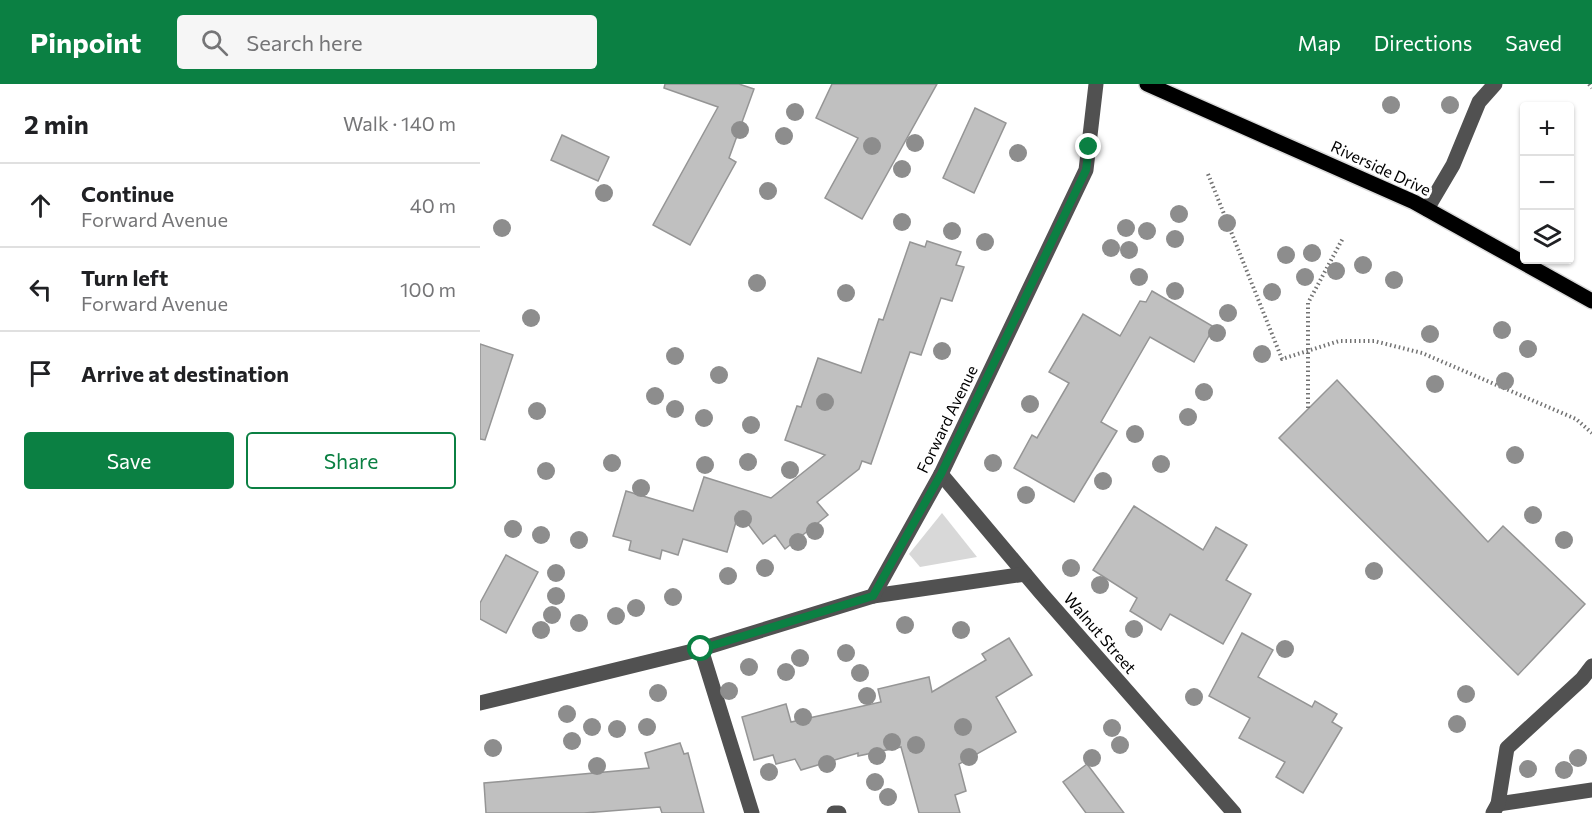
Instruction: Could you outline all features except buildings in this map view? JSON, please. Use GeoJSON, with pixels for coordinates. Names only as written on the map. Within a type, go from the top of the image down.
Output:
{"type":"FeatureCollection","features":[{"type":"Feature","properties":{"kind":"main road","name":"Riverside Drive"},"geometry":{"type":"LineString","coordinates":[[1147,84],[1427,209],[1592,301]]}},
{"type":"Feature","properties":{"kind":"street","name":"Forward Avenue"},"geometry":{"type":"LineString","coordinates":[[873,596],[941,474],[1086,170],[1096,84]]}},
{"type":"Feature","properties":{"kind":"street"},"geometry":{"type":"LineString","coordinates":[[1427,209],[1453,165],[1479,102],[1495,84]]}},
{"type":"Feature","properties":{"kind":"street","name":"Walnut Street"},"geometry":{"type":"LineString","coordinates":[[941,474],[1025,574],[1234,813]]}},
{"type":"Feature","properties":{"kind":"street"},"geometry":{"type":"LineString","coordinates":[[480,703],[701,649],[873,596],[1025,574]]}},
{"type":"Feature","properties":{"kind":"street"},"geometry":{"type":"LineString","coordinates":[[701,649],[752,813]]}},
{"type":"Feature","properties":{"kind":"street"},"geometry":{"type":"LineString","coordinates":[[1592,666],[1582,680],[1508,748],[1496,809],[1592,790]]}},
{"type":"Feature","properties":{"kind":"street"},"geometry":{"type":"LineString","coordinates":[[834,813],[840,813]]}},
{"type":"Feature","properties":{"kind":"path"},"geometry":{"type":"LineString","coordinates":[[1589,84],[1592,88]]}},
{"type":"Feature","properties":{"kind":"path"},"geometry":{"type":"LineString","coordinates":[[1208,174],[1282,359],[1339,341],[1374,341],[1422,353],[1576,419],[1592,433]]}},
{"type":"Feature","properties":{"kind":"path"},"geometry":{"type":"LineString","coordinates":[[1308,408],[1308,303],[1343,238]]}},
{"type":"Feature","properties":{"kind":"shaded area"},"geometry":{"type":"Polygon","coordinates":[[[942,513],[977,557],[920,567],[909,554],[942,513]]]}},
{"type":"Feature","properties":{"kind":"route"},"geometry":{"type":"LineString","coordinates":[[701,649],[873,596],[941,474],[1086,170],[1089,147]]}}]}
